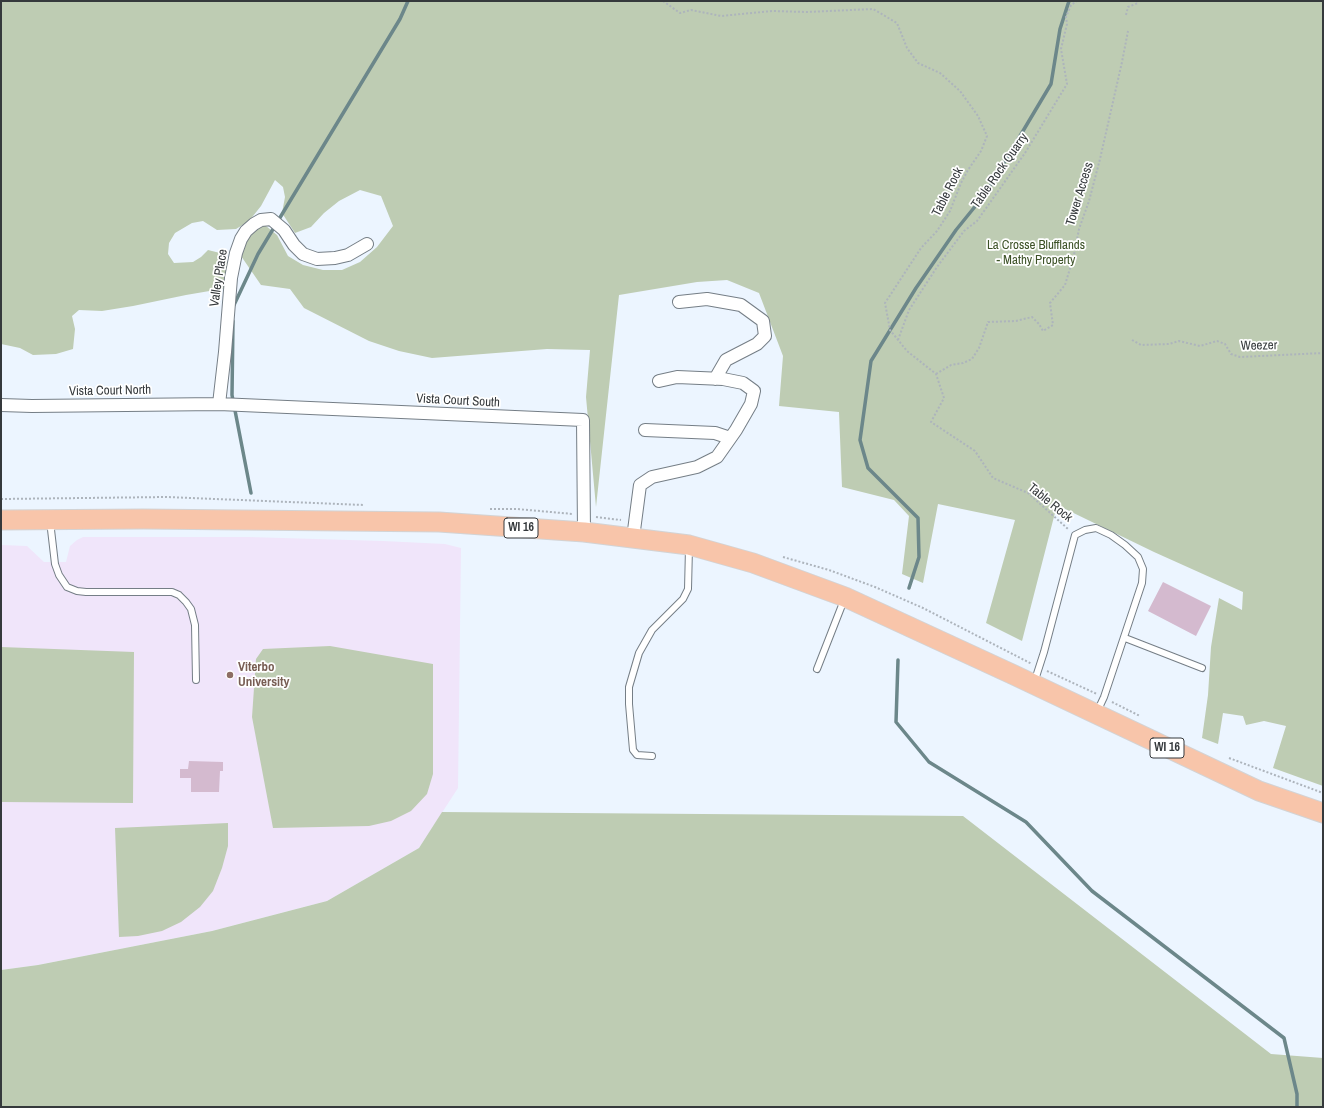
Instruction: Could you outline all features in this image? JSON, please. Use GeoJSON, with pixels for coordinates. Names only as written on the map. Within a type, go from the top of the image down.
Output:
{"type":"FeatureCollection","features":[{"type":"Feature","properties":{"kind":"main road","name":"WI 16"},"geometry":{"type":"LineString","coordinates":[[1,520],[143,519],[584,524],[634,530],[753,563],[845,596],[1037,676],[1100,706],[1259,791],[1323,813]]}},
{"type":"Feature","properties":{"kind":"street","name":"Valley Place"},"geometry":{"type":"LineString","coordinates":[[219,404],[226,352],[231,278],[236,253],[241,239],[246,231],[254,224],[262,220],[272,219],[284,230],[294,245],[303,254],[317,259],[335,258],[348,255],[367,244]]}},
{"type":"Feature","properties":{"kind":"street"},"geometry":{"type":"LineString","coordinates":[[679,302],[707,299],[741,306],[763,321],[765,336],[758,344],[726,360],[715,379]]}},
{"type":"Feature","properties":{"kind":"street"},"geometry":{"type":"LineString","coordinates":[[634,530],[640,485],[652,477],[697,467],[717,457],[751,404],[754,391],[743,383],[715,379],[677,378],[659,381]]}},
{"type":"Feature","properties":{"kind":"street","name":"Vista Court North"},"geometry":{"type":"LineString","coordinates":[[1,405],[219,404]]}},
{"type":"Feature","properties":{"kind":"street","name":"Vista Court South"},"geometry":{"type":"LineString","coordinates":[[219,404],[584,420],[584,524]]}},
{"type":"Feature","properties":{"kind":"street"},"geometry":{"type":"LineString","coordinates":[[645,430],[715,433],[730,438]]}},
{"type":"Feature","properties":{"kind":"lane"},"geometry":{"type":"LineString","coordinates":[[50,520],[55,564],[59,575],[67,587],[77,591],[86,592],[172,592],[179,595],[186,602],[191,609],[195,625],[196,680]]}},
{"type":"Feature","properties":{"kind":"lane"},"geometry":{"type":"LineString","coordinates":[[1037,676],[1075,536],[1085,530],[1096,528],[1111,535],[1125,545],[1138,557],[1143,569],[1142,582],[1125,638],[1100,706]]}},
{"type":"Feature","properties":{"kind":"lane"},"geometry":{"type":"LineString","coordinates":[[652,756],[637,755],[633,750],[629,704],[630,688],[639,653],[652,630],[682,599],[688,589],[689,545]]}},
{"type":"Feature","properties":{"kind":"lane"},"geometry":{"type":"LineString","coordinates":[[817,669],[845,596]]}},
{"type":"Feature","properties":{"kind":"lane"},"geometry":{"type":"LineString","coordinates":[[1125,638],[1202,668]]}},
{"type":"Feature","properties":{"kind":"path","name":"Table Rock"},"geometry":{"type":"LineString","coordinates":[[663,1],[680,13],[691,10],[721,16],[772,11],[807,12],[873,9],[897,22],[907,48],[918,63],[940,72],[960,91],[978,116],[987,136],[981,151],[968,170],[950,211],[937,231],[921,248],[886,303],[890,330],[907,351],[936,374],[944,398],[930,422],[975,451],[993,478],[1028,493],[1075,536]]}},
{"type":"Feature","properties":{"kind":"path","name":"Table Rock Quarry"},"geometry":{"type":"LineString","coordinates":[[898,340],[909,310],[937,266],[964,231],[976,221],[1025,153],[1067,84],[1061,49],[1067,24],[1066,17],[1071,5],[1077,1]]}},
{"type":"Feature","properties":{"kind":"path"},"geometry":{"type":"LineString","coordinates":[[1126,15],[1128,7],[1138,3],[1138,1]]}},
{"type":"Feature","properties":{"kind":"path","name":"Tower Access"},"geometry":{"type":"LineString","coordinates":[[936,374],[952,365],[963,363],[972,359],[979,348],[988,322],[1016,321],[1032,317],[1043,331],[1053,325],[1050,303],[1065,285],[1074,255],[1079,229],[1090,201],[1128,31]]}},
{"type":"Feature","properties":{"kind":"path","name":"Weezer"},"geometry":{"type":"LineString","coordinates":[[1132,340],[1141,345],[1169,344],[1178,342],[1200,346],[1218,342],[1224,344],[1231,354],[1240,358],[1323,353]]}},
{"type":"Feature","properties":{"kind":"path"},"geometry":{"type":"LineString","coordinates":[[1,499],[166,497],[371,505]]}},
{"type":"Feature","properties":{"kind":"path"},"geometry":{"type":"LineString","coordinates":[[488,509],[517,509],[584,524],[634,530]]}},
{"type":"Feature","properties":{"kind":"path"},"geometry":{"type":"LineString","coordinates":[[781,556],[829,570],[923,608],[1037,676],[1100,706],[1145,719]]}},
{"type":"Feature","properties":{"kind":"path"},"geometry":{"type":"LineString","coordinates":[[1222,756],[1323,793]]}},
{"type":"Feature","properties":{"kind":"shaded area","name":"Viterbo University"},"geometry":{"type":"Polygon","coordinates":[[[83,537],[249,537],[445,544],[461,548],[458,788],[419,848],[327,901],[212,931],[38,965],[1,970],[1,545],[27,546],[44,562],[66,562],[70,546],[83,537]]]}},
{"type":"Feature","properties":{"kind":"green space","name":"La Crosse Blufflands - Mathy Property"},"geometry":{"type":"Polygon","coordinates":[[[1,1],[1323,1],[1323,786],[1273,768],[1286,726],[1264,721],[1246,725],[1243,716],[1223,713],[1218,744],[1202,738],[1208,695],[1211,647],[1219,598],[1242,610],[1243,592],[1154,552],[1057,505],[1022,641],[986,623],[1015,520],[938,504],[923,583],[902,574],[909,516],[894,500],[842,487],[839,412],[779,406],[783,356],[759,293],[727,280],[697,282],[619,295],[596,507],[586,397],[590,350],[547,349],[432,358],[399,351],[369,341],[304,308],[290,289],[261,285],[241,256],[244,242],[257,226],[266,226],[277,235],[288,256],[303,265],[323,270],[342,270],[360,262],[377,247],[393,226],[381,196],[360,190],[339,201],[324,213],[311,227],[295,233],[282,213],[285,197],[283,187],[275,180],[261,206],[249,221],[236,229],[217,230],[203,221],[192,223],[175,233],[169,243],[168,254],[174,263],[193,262],[208,250],[220,253],[228,262],[227,288],[102,311],[79,310],[72,316],[75,329],[73,349],[56,354],[33,355],[20,348],[1,344],[1,1]]]}},
{"type":"Feature","properties":{"kind":"green space"},"geometry":{"type":"Polygon","coordinates":[[[330,646],[433,664],[433,774],[427,794],[411,811],[391,821],[369,826],[273,828],[252,717],[256,659],[263,649],[330,646]]]}},
{"type":"Feature","properties":{"kind":"green space"},"geometry":{"type":"Polygon","coordinates":[[[1,647],[134,652],[133,803],[1,802],[1,647]]]}},
{"type":"Feature","properties":{"kind":"green space"},"geometry":{"type":"Polygon","coordinates":[[[442,812],[963,816],[1271,1054],[1323,1058],[1323,1107],[1,1107],[1,970],[38,965],[212,931],[327,901],[419,848],[442,812]]]}},
{"type":"Feature","properties":{"kind":"green space"},"geometry":{"type":"Polygon","coordinates":[[[228,823],[228,846],[222,868],[213,891],[200,907],[181,922],[162,931],[138,936],[119,937],[115,828],[228,823]]]}},
{"type":"Feature","properties":{"kind":"building"},"geometry":{"type":"Polygon","coordinates":[[[1163,582],[1211,606],[1196,636],[1148,611],[1163,582]]]}},
{"type":"Feature","properties":{"kind":"building"},"geometry":{"type":"Polygon","coordinates":[[[189,761],[223,762],[223,771],[220,771],[219,792],[191,792],[191,778],[180,778],[180,769],[188,769],[189,761]]]}},
{"type":"Feature","properties":{"kind":"waterway"},"geometry":{"type":"LineString","coordinates":[[234,305],[258,254],[400,19],[408,1]]}},
{"type":"Feature","properties":{"kind":"waterway"},"geometry":{"type":"LineString","coordinates":[[909,588],[919,557],[918,518],[868,468],[860,440],[871,361],[916,288],[956,230],[986,193],[1051,84],[1060,29],[1069,1]]}},
{"type":"Feature","properties":{"kind":"waterway"},"geometry":{"type":"LineString","coordinates":[[233,321],[232,395],[251,493]]}},
{"type":"Feature","properties":{"kind":"waterway"},"geometry":{"type":"LineString","coordinates":[[898,660],[896,722],[929,762],[1026,822],[1092,891],[1284,1038],[1297,1094],[1297,1107]]}},
{"type":"Feature","properties":{"kind":"place","name":"Viterbo University"},"geometry":{"type":"Point","coordinates":[230,675]}}]}
